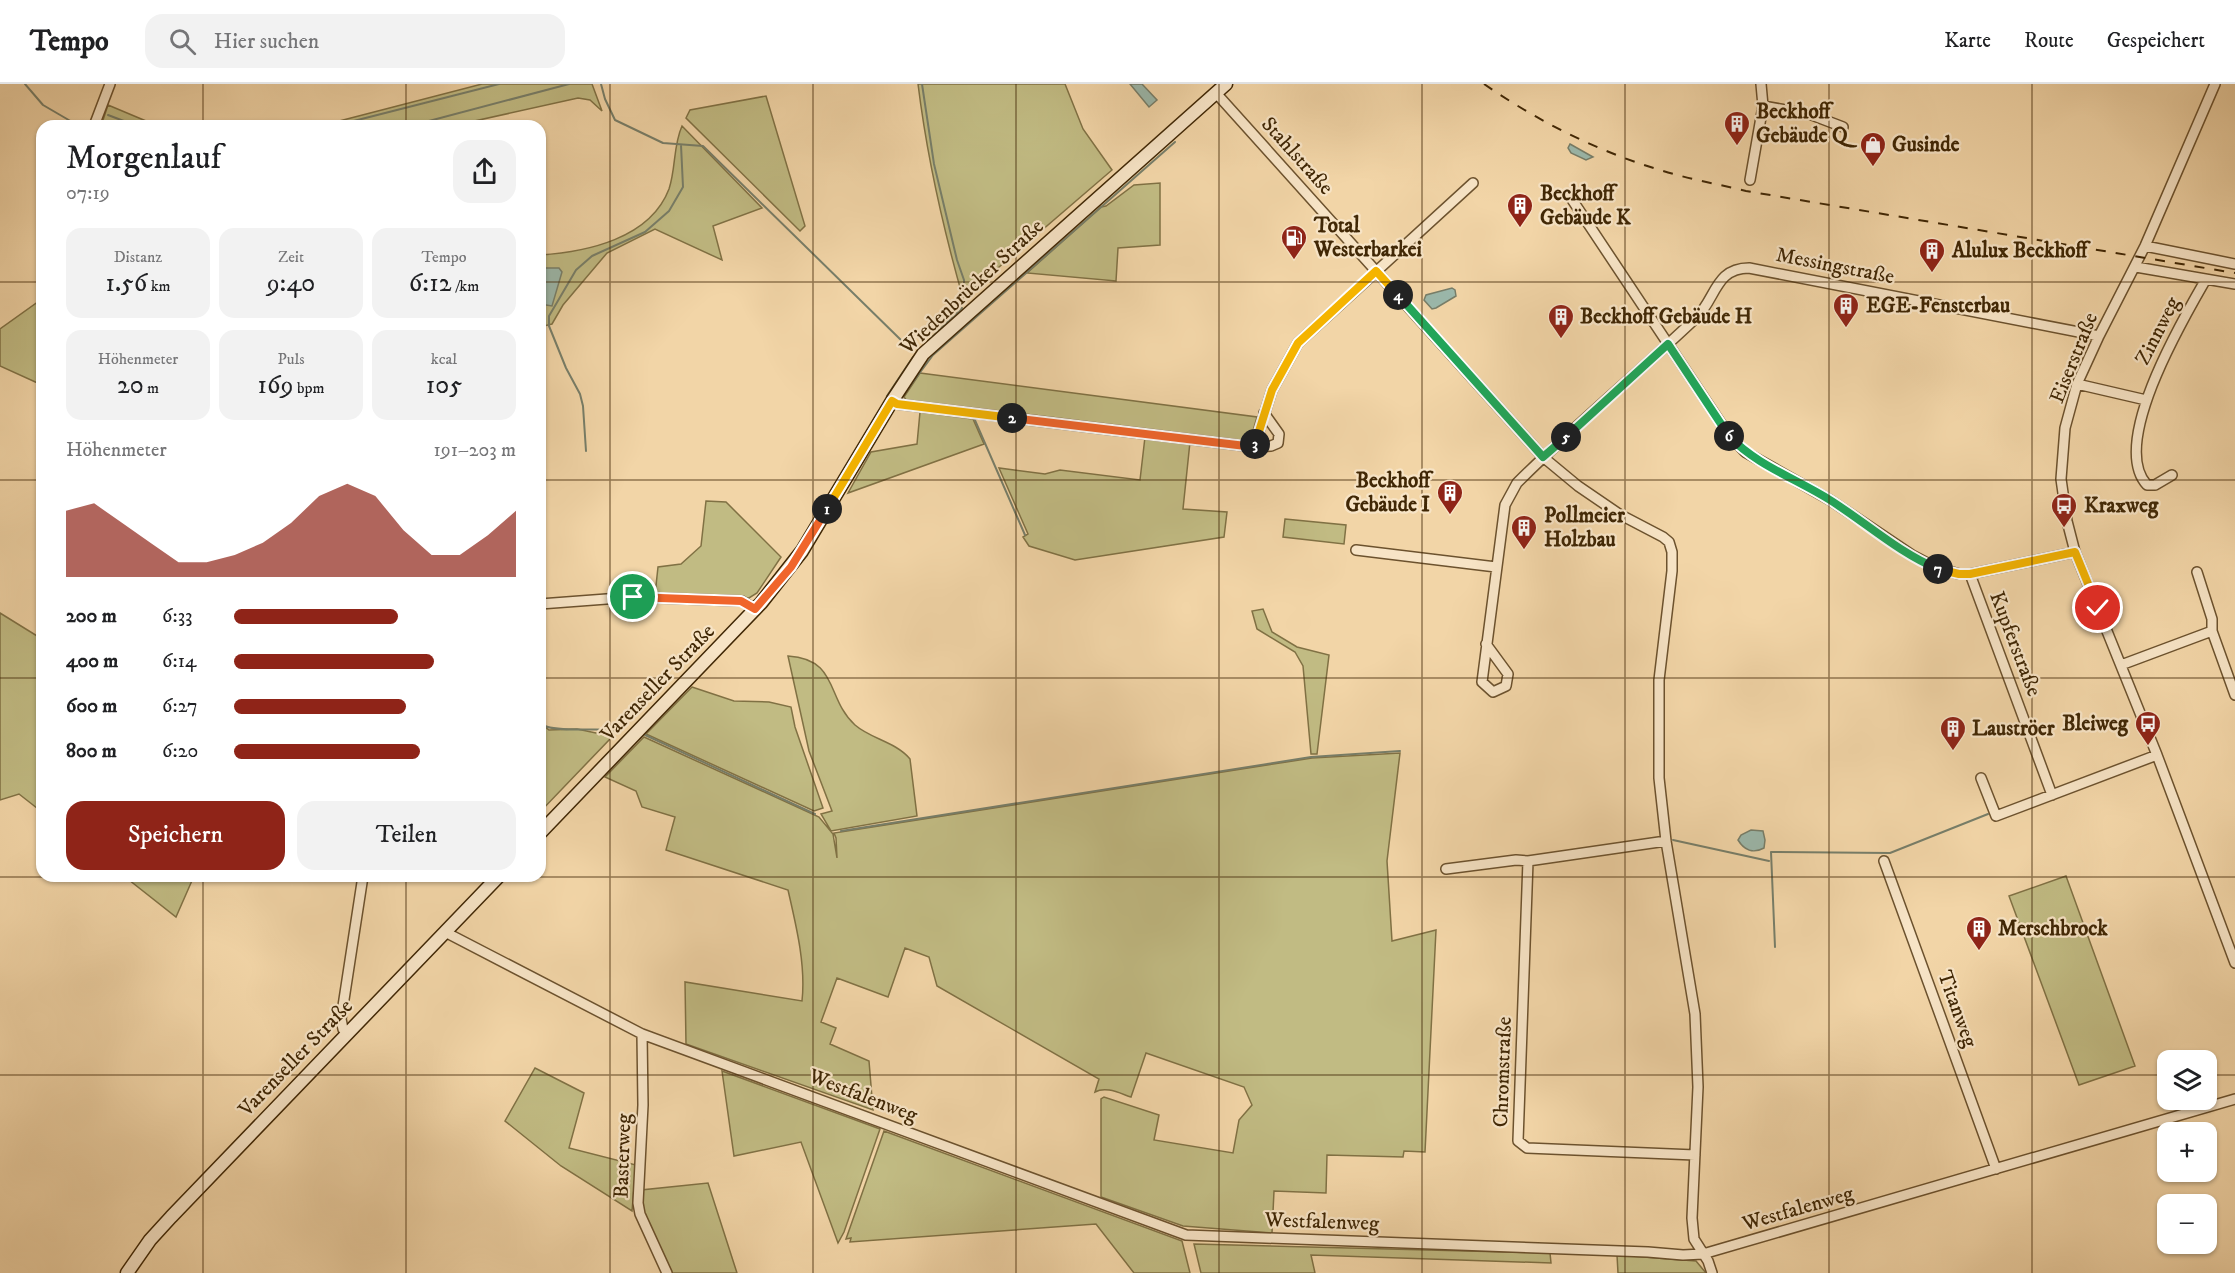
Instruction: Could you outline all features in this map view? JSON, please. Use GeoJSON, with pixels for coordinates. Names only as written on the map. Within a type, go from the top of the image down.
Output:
{"type":"FeatureCollection","features":[{"type":"Feature","properties":{"kind":"main road","name":"Wiedenbrücker Straße"},"geometry":{"type":"LineString","coordinates":[[892,401],[923,354],[1221,88]]}},
{"type":"Feature","properties":{"kind":"main road","name":"Varenseller Straße"},"geometry":{"type":"LineString","coordinates":[[546,827],[755,609],[791,567],[892,401]]}},
{"type":"Feature","properties":{"kind":"main road","name":"Varenseller Straße"},"geometry":{"type":"LineString","coordinates":[[127,1273],[150,1240],[171,1217],[493,882]]}},
{"type":"Feature","properties":{"kind":"street"},"geometry":{"type":"LineString","coordinates":[[96,120],[110,84]]}},
{"type":"Feature","properties":{"kind":"street"},"geometry":{"type":"LineString","coordinates":[[1750,180],[1763,106],[1761,84]]}},
{"type":"Feature","properties":{"kind":"street","name":"Eiserstraße"},"geometry":{"type":"LineString","coordinates":[[2215,84],[2136,267],[2099,336],[2078,384],[2066,428],[2061,479],[2067,521],[2075,552],[2157,755],[2235,963]]}},
{"type":"Feature","properties":{"kind":"street","name":"Stahlstraße"},"geometry":{"type":"LineString","coordinates":[[1221,88],[1376,271],[1543,457],[1578,486],[1619,514],[1669,542],[1672,552],[1672,571],[1659,692],[1659,778],[1666,841]]}},
{"type":"Feature","properties":{"kind":"street"},"geometry":{"type":"LineString","coordinates":[[1763,106],[1809,114],[1843,127]]}},
{"type":"Feature","properties":{"kind":"street"},"geometry":{"type":"LineString","coordinates":[[1254,447],[1272,390],[1298,343],[1473,183]]}},
{"type":"Feature","properties":{"kind":"street"},"geometry":{"type":"LineString","coordinates":[[1571,198],[1728,434],[1745,452],[1830,500],[1919,559],[1943,570],[1970,574],[2075,552]]}},
{"type":"Feature","properties":{"kind":"street"},"geometry":{"type":"LineString","coordinates":[[2145,246],[2235,264]]}},
{"type":"Feature","properties":{"kind":"street"},"geometry":{"type":"LineString","coordinates":[[2136,267],[2235,284]]}},
{"type":"Feature","properties":{"kind":"street","name":"Messingstraße"},"geometry":{"type":"LineString","coordinates":[[1543,457],[1700,314],[1722,278],[1731,270],[1740,268],[2099,336]]}},
{"type":"Feature","properties":{"kind":"street","name":"Zinnweg"},"geometry":{"type":"LineString","coordinates":[[2172,475],[2155,485],[2147,485],[2142,479],[2138,468],[2140,426],[2146,400],[2174,334],[2206,279]]}},
{"type":"Feature","properties":{"kind":"street","name":"Zinnweg"},"geometry":{"type":"LineString","coordinates":[[2078,384],[2146,400]]}},
{"type":"Feature","properties":{"kind":"street"},"geometry":{"type":"LineString","coordinates":[[892,401],[897,404],[1254,447],[1271,446],[1278,443],[1279,434],[1264,413]]}},
{"type":"Feature","properties":{"kind":"street"},"geometry":{"type":"LineString","coordinates":[[1485,644],[1508,674],[1506,686],[1492,692],[1482,682],[1485,644],[1505,505],[1517,483],[1543,457]]}},
{"type":"Feature","properties":{"kind":"street"},"geometry":{"type":"LineString","coordinates":[[1356,550],[1496,567]]}},
{"type":"Feature","properties":{"kind":"street"},"geometry":{"type":"LineString","coordinates":[[2197,572],[2212,619],[2212,631],[2235,695]]}},
{"type":"Feature","properties":{"kind":"street","name":"Kupferstraße"},"geometry":{"type":"LineString","coordinates":[[1970,574],[2052,795]]}},
{"type":"Feature","properties":{"kind":"street"},"geometry":{"type":"LineString","coordinates":[[546,604],[633,597],[741,601],[755,609]]}},
{"type":"Feature","properties":{"kind":"street"},"geometry":{"type":"LineString","coordinates":[[2121,665],[2212,631]]}},
{"type":"Feature","properties":{"kind":"street"},"geometry":{"type":"LineString","coordinates":[[1981,778],[1995,816],[2157,755]]}},
{"type":"Feature","properties":{"kind":"street"},"geometry":{"type":"LineString","coordinates":[[1446,869],[1516,860],[1528,861],[1666,841],[1695,1014],[1698,1087],[1692,1218],[1694,1239],[1712,1273]]}},
{"type":"Feature","properties":{"kind":"street","name":"Chromstraße"},"geometry":{"type":"LineString","coordinates":[[1528,861],[1518,1141],[1527,1148],[1695,1155]]}},
{"type":"Feature","properties":{"kind":"street","name":"Titanweg"},"geometry":{"type":"LineString","coordinates":[[1884,861],[1996,1169]]}},
{"type":"Feature","properties":{"kind":"street"},"geometry":{"type":"LineString","coordinates":[[347,1033],[343,1029],[341,1019],[362,882]]}},
{"type":"Feature","properties":{"kind":"street","name":"Westfalenweg"},"geometry":{"type":"LineString","coordinates":[[445,932],[642,1034],[1186,1235],[1648,1252],[1683,1256],[1703,1254],[2235,1099]]}},
{"type":"Feature","properties":{"kind":"street","name":"Basterweg"},"geometry":{"type":"LineString","coordinates":[[642,1034],[643,1105],[638,1203],[640,1214],[667,1273]]}},
{"type":"Feature","properties":{"kind":"shaded area"},"geometry":{"type":"Polygon","coordinates":[[[482,84],[592,84],[602,111],[590,100],[578,98],[479,120],[343,120],[482,84]]]}},
{"type":"Feature","properties":{"kind":"shaded area"},"geometry":{"type":"Polygon","coordinates":[[[918,84],[1065,84],[1083,129],[1112,170],[963,298],[936,192],[918,84]]]}},
{"type":"Feature","properties":{"kind":"shaded area"},"geometry":{"type":"Polygon","coordinates":[[[1130,84],[1142,84],[1157,100],[1149,107],[1130,84]]]}},
{"type":"Feature","properties":{"kind":"shaded area"},"geometry":{"type":"Polygon","coordinates":[[[766,96],[805,226],[800,231],[686,118],[690,110],[766,96]]]}},
{"type":"Feature","properties":{"kind":"shaded area"},"geometry":{"type":"Polygon","coordinates":[[[108,105],[144,120],[103,120],[108,105]]]}},
{"type":"Feature","properties":{"kind":"shaded area"},"geometry":{"type":"Polygon","coordinates":[[[682,126],[762,208],[713,226],[722,260],[655,229],[607,253],[563,305],[552,324],[546,326],[546,254],[577,250],[615,240],[647,220],[660,206],[669,189],[677,141],[682,126]]]}},
{"type":"Feature","properties":{"kind":"shaded area"},"geometry":{"type":"Polygon","coordinates":[[[1570,144],[1593,157],[1586,160],[1571,153],[1568,148],[1570,144]]]}},
{"type":"Feature","properties":{"kind":"shaded area"},"geometry":{"type":"Polygon","coordinates":[[[1160,183],[1160,245],[1118,248],[1116,281],[1027,273],[1101,207],[1106,206],[1134,185],[1160,183]]]}},
{"type":"Feature","properties":{"kind":"shaded area"},"geometry":{"type":"Polygon","coordinates":[[[546,268],[559,268],[562,272],[552,306],[546,305],[546,268]]]}},
{"type":"Feature","properties":{"kind":"shaded area"},"geometry":{"type":"Polygon","coordinates":[[[1452,288],[1456,296],[1436,308],[1432,309],[1424,300],[1426,295],[1452,288]]]}},
{"type":"Feature","properties":{"kind":"shaded area"},"geometry":{"type":"Polygon","coordinates":[[[36,303],[36,382],[0,366],[0,329],[36,303]]]}},
{"type":"Feature","properties":{"kind":"shaded area"},"geometry":{"type":"Polygon","coordinates":[[[920,373],[1257,417],[1251,438],[1245,441],[907,401],[904,397],[920,373]]]}},
{"type":"Feature","properties":{"kind":"shaded area"},"geometry":{"type":"Polygon","coordinates":[[[920,412],[973,419],[984,444],[848,493],[871,452],[917,444],[920,412]]]}},
{"type":"Feature","properties":{"kind":"shaded area"},"geometry":{"type":"Polygon","coordinates":[[[1145,437],[1190,442],[1183,509],[1227,512],[1224,537],[1075,560],[1029,546],[1023,537],[1028,534],[999,468],[1045,474],[1060,470],[1140,480],[1145,437]]]}},
{"type":"Feature","properties":{"kind":"shaded area"},"geometry":{"type":"Polygon","coordinates":[[[706,501],[726,502],[781,557],[757,593],[749,598],[655,595],[658,567],[681,564],[701,546],[706,501]]]}},
{"type":"Feature","properties":{"kind":"shaded area"},"geometry":{"type":"Polygon","coordinates":[[[1285,519],[1346,525],[1344,544],[1283,537],[1285,519]]]}},
{"type":"Feature","properties":{"kind":"shaded area"},"geometry":{"type":"Polygon","coordinates":[[[1263,609],[1272,632],[1297,647],[1329,655],[1317,754],[1311,754],[1303,666],[1295,652],[1257,629],[1252,611],[1263,609]]]}},
{"type":"Feature","properties":{"kind":"shaded area"},"geometry":{"type":"Polygon","coordinates":[[[0,613],[36,635],[36,807],[19,794],[0,800],[0,613]]]}},
{"type":"Feature","properties":{"kind":"shaded area"},"geometry":{"type":"Polygon","coordinates":[[[788,656],[816,664],[824,672],[839,704],[855,725],[868,734],[898,748],[910,759],[917,816],[831,831],[821,814],[832,811],[809,751],[788,656]]]}},
{"type":"Feature","properties":{"kind":"shaded area"},"geometry":{"type":"Polygon","coordinates":[[[692,687],[734,701],[769,702],[791,707],[795,727],[823,808],[814,811],[646,734],[692,687]]]}},
{"type":"Feature","properties":{"kind":"shaded area"},"geometry":{"type":"Polygon","coordinates":[[[546,728],[549,730],[577,729],[596,733],[613,732],[609,740],[546,806],[546,728]]]}},
{"type":"Feature","properties":{"kind":"shaded area"},"geometry":{"type":"Polygon","coordinates":[[[644,737],[819,817],[833,834],[837,858],[834,833],[1312,758],[1400,753],[1387,861],[1392,941],[1436,930],[1425,1152],[1404,1151],[1403,1157],[1327,1155],[1326,1193],[1274,1191],[1272,1233],[1183,1226],[1101,1197],[1101,1099],[1104,1097],[1159,1115],[1154,1140],[1233,1153],[1239,1120],[1252,1105],[1244,1087],[1146,1053],[1131,1097],[1108,1090],[1095,1092],[1099,1079],[937,986],[929,957],[905,948],[888,997],[837,978],[821,1022],[836,1028],[830,1044],[869,1061],[873,1110],[686,1044],[685,982],[802,1001],[803,973],[788,890],[666,850],[675,817],[642,807],[636,791],[605,777],[644,737]]]}},
{"type":"Feature","properties":{"kind":"shaded area"},"geometry":{"type":"Polygon","coordinates":[[[1751,830],[1763,831],[1764,848],[1753,851],[1746,849],[1740,843],[1738,840],[1741,835],[1751,830]]]}},
{"type":"Feature","properties":{"kind":"shaded area"},"geometry":{"type":"Polygon","coordinates":[[[2066,876],[2135,1066],[2079,1085],[2009,896],[2066,876]]]}},
{"type":"Feature","properties":{"kind":"shaded area"},"geometry":{"type":"Polygon","coordinates":[[[132,882],[191,882],[176,917],[132,882]]]}},
{"type":"Feature","properties":{"kind":"shaded area"},"geometry":{"type":"Polygon","coordinates":[[[535,1068],[584,1093],[569,1148],[636,1165],[632,1211],[561,1166],[505,1121],[535,1068]]]}},
{"type":"Feature","properties":{"kind":"shaded area"},"geometry":{"type":"Polygon","coordinates":[[[722,1071],[880,1129],[844,1232],[838,1243],[801,1142],[734,1156],[722,1071]]]}},
{"type":"Feature","properties":{"kind":"shaded area"},"geometry":{"type":"Polygon","coordinates":[[[884,1131],[1182,1241],[1190,1273],[1134,1273],[1096,1224],[850,1242],[851,1238],[846,1239],[884,1131]]]}},
{"type":"Feature","properties":{"kind":"shaded area"},"geometry":{"type":"Polygon","coordinates":[[[708,1183],[737,1273],[670,1273],[642,1211],[641,1190],[708,1183]]]}},
{"type":"Feature","properties":{"kind":"shaded area"},"geometry":{"type":"Polygon","coordinates":[[[1194,1244],[1550,1253],[1551,1263],[1311,1255],[1315,1273],[1201,1273],[1194,1244]]]}},
{"type":"Feature","properties":{"kind":"shaded area"},"geometry":{"type":"Polygon","coordinates":[[[1617,1255],[1696,1261],[1706,1273],[1618,1273],[1617,1255]]]}},
{"type":"Feature","properties":{"kind":"waterway"},"geometry":{"type":"LineString","coordinates":[[25,84],[43,105],[69,120]]}},
{"type":"Feature","properties":{"kind":"waterway"},"geometry":{"type":"LineString","coordinates":[[358,120],[499,84]]}},
{"type":"Feature","properties":{"kind":"waterway"},"geometry":{"type":"LineString","coordinates":[[433,120],[569,84]]}},
{"type":"Feature","properties":{"kind":"waterway"},"geometry":{"type":"LineString","coordinates":[[601,84],[615,120],[663,143],[703,146],[903,342]]}},
{"type":"Feature","properties":{"kind":"waterway"},"geometry":{"type":"LineString","coordinates":[[922,84],[934,164],[964,280],[964,294]]}},
{"type":"Feature","properties":{"kind":"waterway"},"geometry":{"type":"LineString","coordinates":[[108,115],[121,120]]}},
{"type":"Feature","properties":{"kind":"waterway"},"geometry":{"type":"LineString","coordinates":[[903,401],[901,398],[933,355],[1175,142]]}},
{"type":"Feature","properties":{"kind":"waterway"},"geometry":{"type":"LineString","coordinates":[[586,451],[580,394],[566,368],[549,326],[549,316],[576,270],[592,256],[645,232],[669,211],[683,187],[681,145]]}},
{"type":"Feature","properties":{"kind":"waterway"},"geometry":{"type":"LineString","coordinates":[[925,344],[962,308]]}},
{"type":"Feature","properties":{"kind":"waterway"},"geometry":{"type":"LineString","coordinates":[[887,396],[913,357]]}},
{"type":"Feature","properties":{"kind":"waterway"},"geometry":{"type":"LineString","coordinates":[[974,418],[1025,535]]}},
{"type":"Feature","properties":{"kind":"waterway"},"geometry":{"type":"LineString","coordinates":[[546,726],[614,730]]}},
{"type":"Feature","properties":{"kind":"waterway"},"geometry":{"type":"LineString","coordinates":[[645,735],[815,814]]}},
{"type":"Feature","properties":{"kind":"waterway"},"geometry":{"type":"LineString","coordinates":[[841,831],[1311,757],[1400,751]]}},
{"type":"Feature","properties":{"kind":"waterway"},"geometry":{"type":"LineString","coordinates":[[1775,947],[1771,852],[1890,853],[1988,814]]}},
{"type":"Feature","properties":{"kind":"waterway"},"geometry":{"type":"LineString","coordinates":[[1673,840],[1769,861]]}},
{"type":"Feature","properties":{"kind":"railway"},"geometry":{"type":"LineString","coordinates":[[1484,84],[1552,125],[1600,148],[1649,167],[1692,179],[1746,191],[2235,273]]}},
{"type":"Feature","properties":{"kind":"place","name":"Beckhoff Gebäude Q"},"geometry":{"type":"Point","coordinates":[1737,147]}},
{"type":"Feature","properties":{"kind":"place","name":"Gusinde"},"geometry":{"type":"Point","coordinates":[1873,168]}},
{"type":"Feature","properties":{"kind":"place","name":"Beckhoff Gebäude K"},"geometry":{"type":"Point","coordinates":[1520,229]}},
{"type":"Feature","properties":{"kind":"place","name":"Total Westerbarkei"},"geometry":{"type":"Point","coordinates":[1294,261]}},
{"type":"Feature","properties":{"kind":"place","name":"Alulux Beckhoff"},"geometry":{"type":"Point","coordinates":[1932,274]}},
{"type":"Feature","properties":{"kind":"place","name":"EGE-Fensterbau"},"geometry":{"type":"Point","coordinates":[1846,329]}},
{"type":"Feature","properties":{"kind":"place","name":"Beckhoff Gebäude H"},"geometry":{"type":"Point","coordinates":[1561,340]}},
{"type":"Feature","properties":{"kind":"place","name":"Beckhoff Gebäude I"},"geometry":{"type":"Point","coordinates":[1450,516]}},
{"type":"Feature","properties":{"kind":"place","name":"Kraxweg"},"geometry":{"type":"Point","coordinates":[2064,529]}},
{"type":"Feature","properties":{"kind":"place","name":"Pollmeier Holzbau"},"geometry":{"type":"Point","coordinates":[1524,551]}},
{"type":"Feature","properties":{"kind":"place","name":"Bleiweg"},"geometry":{"type":"Point","coordinates":[2148,747]}},
{"type":"Feature","properties":{"kind":"place","name":"Lauströer"},"geometry":{"type":"Point","coordinates":[1953,752]}},
{"type":"Feature","properties":{"kind":"place","name":"Merschbrock"},"geometry":{"type":"Point","coordinates":[1979,952]}},
{"type":"Feature","properties":{"kind":"route"},"geometry":{"type":"LineString","coordinates":[[633,597],[741,601],[750,604],[755,609],[791,567],[892,401],[897,404],[1254,447],[1272,390],[1298,343],[1376,271],[1543,457],[1668,344],[1728,434],[1745,452],[1830,500],[1912,555],[1943,570],[1970,574],[2075,552],[2098,608]]}}]}
